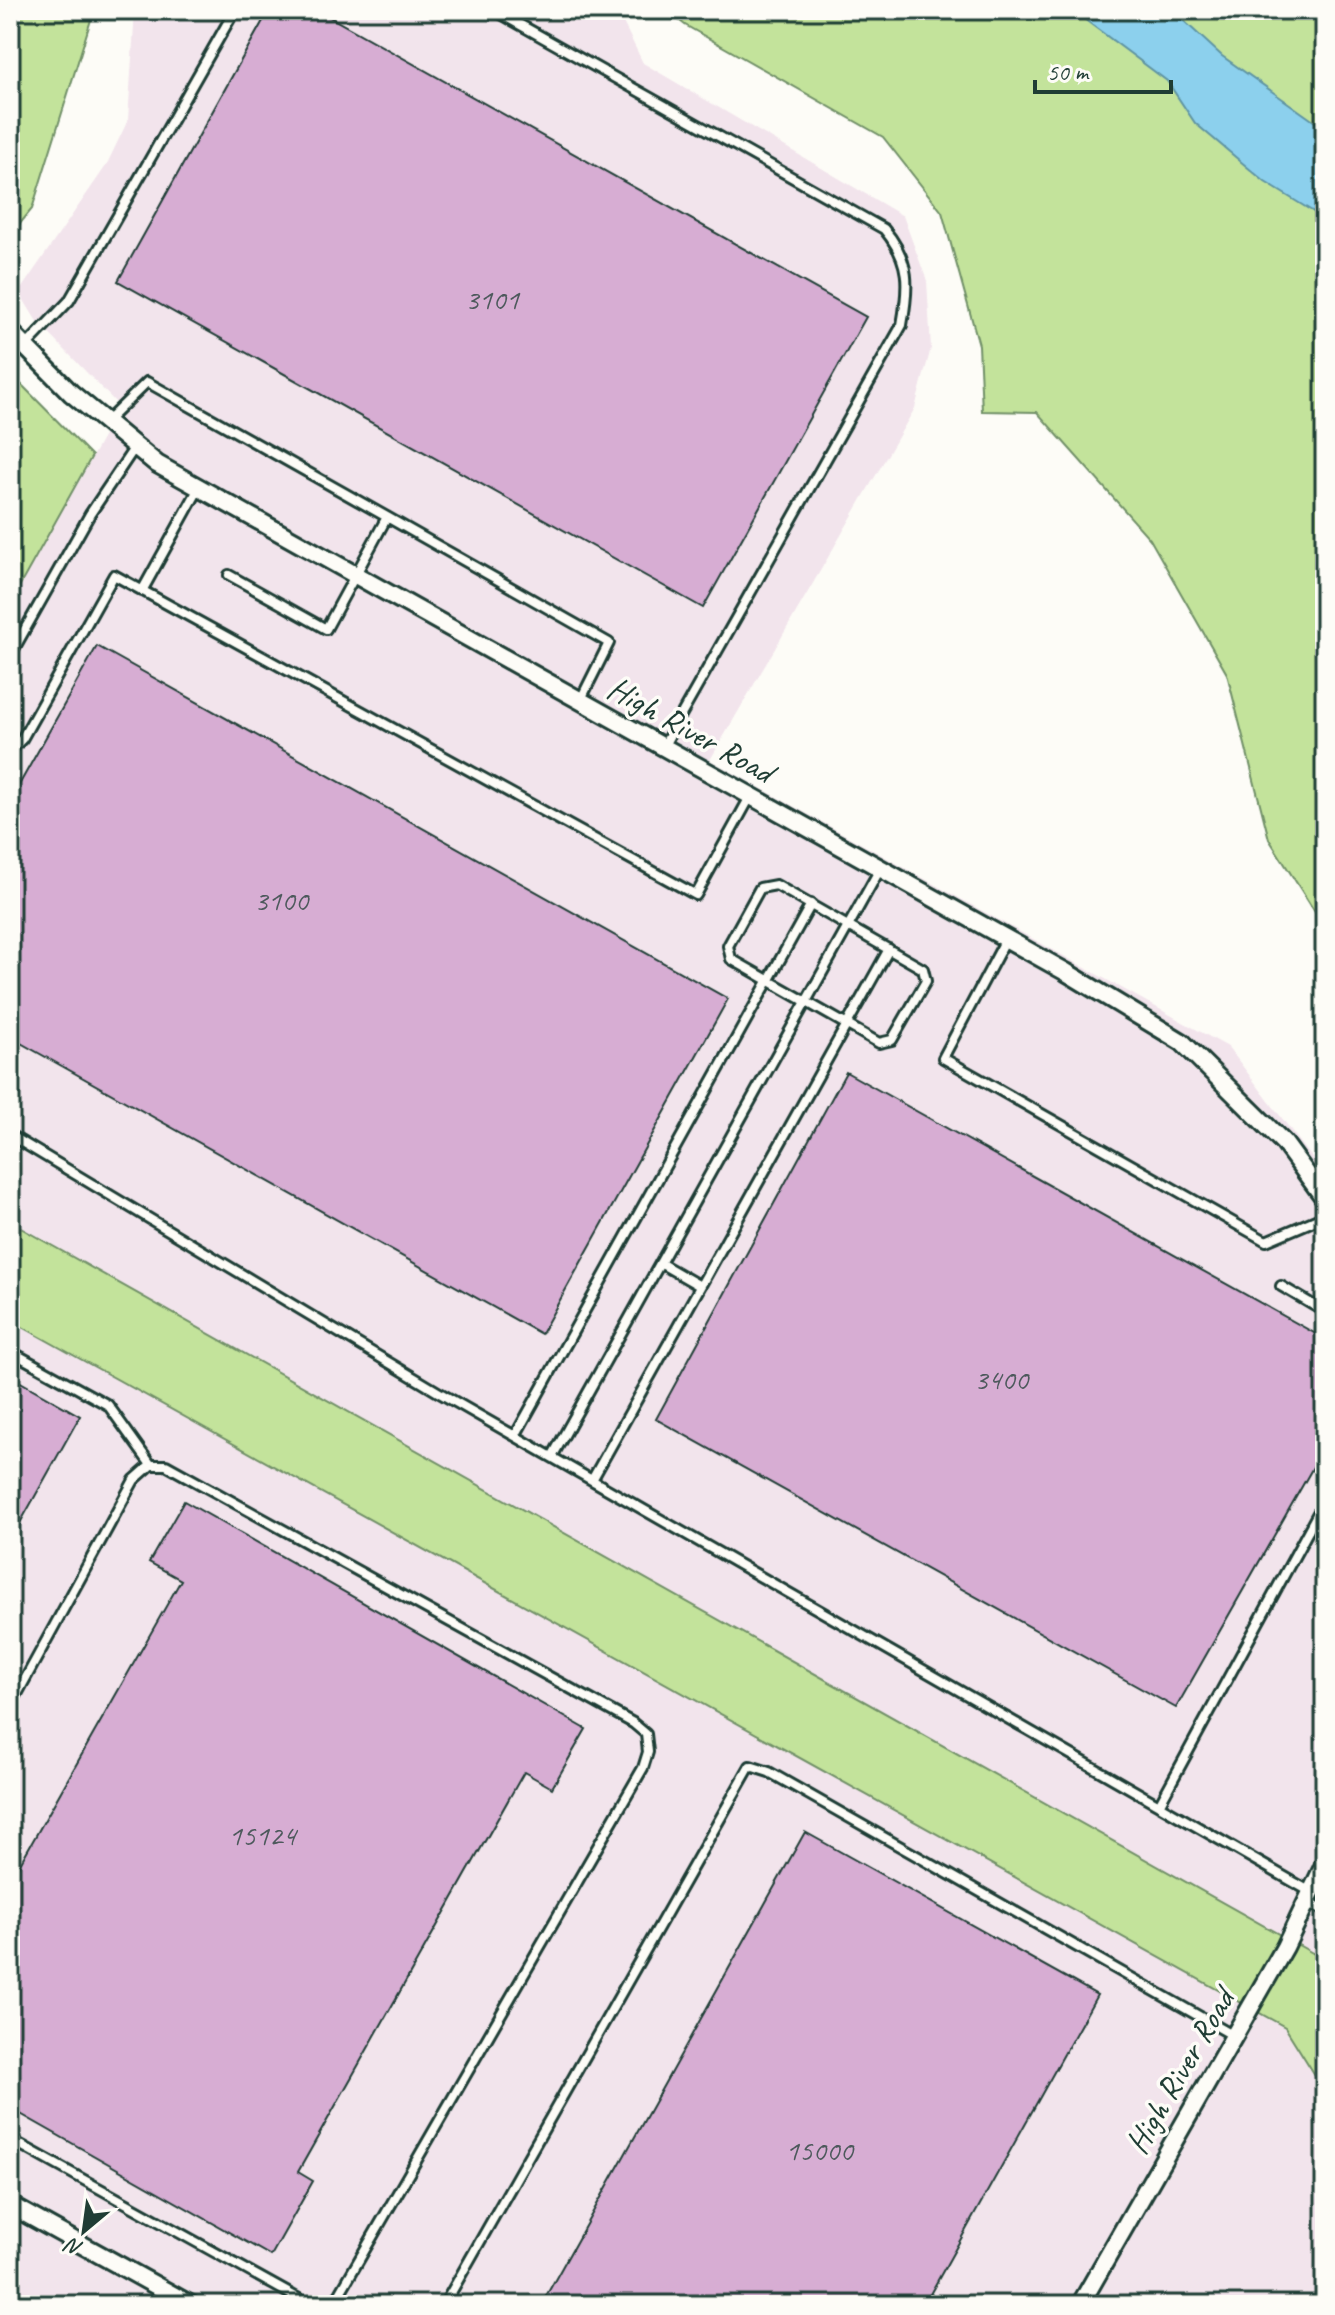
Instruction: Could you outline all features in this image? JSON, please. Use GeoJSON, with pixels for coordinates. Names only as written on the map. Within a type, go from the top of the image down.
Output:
{"type":"FeatureCollection","features":[{"type":"Feature","properties":{"kind":"street","name":"High River Road"},"geometry":{"type":"LineString","coordinates":[[10,331],[71,393],[136,446],[199,488],[1006,939],[1182,1042],[1284,1143],[1325,1199]]}},
{"type":"Feature","properties":{"kind":"street","name":"High River Road"},"geometry":{"type":"LineString","coordinates":[[1080,2305],[1234,2036],[1325,1863]]}},
{"type":"Feature","properties":{"kind":"street"},"geometry":{"type":"LineString","coordinates":[[10,2205],[191,2305]]}},
{"type":"Feature","properties":{"kind":"lane"},"geometry":{"type":"LineString","coordinates":[[25,347],[69,301],[235,10]]}},
{"type":"Feature","properties":{"kind":"lane"},"geometry":{"type":"LineString","coordinates":[[494,10],[884,229],[901,249],[908,291],[902,325],[663,748]]}},
{"type":"Feature","properties":{"kind":"lane"},"geometry":{"type":"LineString","coordinates":[[106,422],[147,382],[609,643],[579,701]]}},
{"type":"Feature","properties":{"kind":"lane"},"geometry":{"type":"LineString","coordinates":[[10,656],[90,514],[136,446]]}},
{"type":"Feature","properties":{"kind":"lane"},"geometry":{"type":"LineString","coordinates":[[142,591],[199,488]]}},
{"type":"Feature","properties":{"kind":"lane"},"geometry":{"type":"LineString","coordinates":[[229,575],[326,629],[387,517]]}},
{"type":"Feature","properties":{"kind":"lane"},"geometry":{"type":"LineString","coordinates":[[10,751],[22,739],[114,575],[696,895],[750,797]]}},
{"type":"Feature","properties":{"kind":"lane"},"geometry":{"type":"LineString","coordinates":[[552,1457],[880,869]]}},
{"type":"Feature","properties":{"kind":"lane"},"geometry":{"type":"LineString","coordinates":[[776,885],[811,904],[923,969],[926,981],[892,1040],[879,1043],[731,959],[728,946],[760,888],[776,885]]}},
{"type":"Feature","properties":{"kind":"lane"},"geometry":{"type":"LineString","coordinates":[[515,1436],[811,904]]}},
{"type":"Feature","properties":{"kind":"lane"},"geometry":{"type":"LineString","coordinates":[[1006,939],[943,1058],[1266,1241],[1325,1216]]}},
{"type":"Feature","properties":{"kind":"lane"},"geometry":{"type":"LineString","coordinates":[[592,1480],[889,949]]}},
{"type":"Feature","properties":{"kind":"lane"},"geometry":{"type":"LineString","coordinates":[[10,1135],[515,1436],[1159,1805],[1309,1897],[1325,1911]]}},
{"type":"Feature","properties":{"kind":"lane"},"geometry":{"type":"LineString","coordinates":[[660,1263],[700,1286]]}},
{"type":"Feature","properties":{"kind":"lane"},"geometry":{"type":"LineString","coordinates":[[1281,1286],[1325,1312]]}},
{"type":"Feature","properties":{"kind":"lane"},"geometry":{"type":"LineString","coordinates":[[10,1351],[108,1405],[151,1465]]}},
{"type":"Feature","properties":{"kind":"lane"},"geometry":{"type":"LineString","coordinates":[[10,1707],[134,1480],[151,1465],[166,1465],[633,1723],[646,1734],[648,1752],[630,1791],[486,2034],[333,2305]]}},
{"type":"Feature","properties":{"kind":"lane"},"geometry":{"type":"LineString","coordinates":[[1159,1805],[1325,1500]]}},
{"type":"Feature","properties":{"kind":"lane"},"geometry":{"type":"LineString","coordinates":[[444,2305],[750,1766],[769,1772],[1234,2036]]}},
{"type":"Feature","properties":{"kind":"lane"},"geometry":{"type":"LineString","coordinates":[[10,2139],[310,2305]]}},
{"type":"Feature","properties":{"kind":"shaded area"},"geometry":{"type":"Polygon","coordinates":[[[135,10],[617,10],[643,63],[903,216],[927,281],[931,348],[915,408],[710,760],[1228,1047],[1325,1175],[1325,1960],[10,1222],[10,603],[120,407],[36,320],[19,292],[106,166],[128,120],[135,10]]]}},
{"type":"Feature","properties":{"kind":"shaded area"},"geometry":{"type":"Polygon","coordinates":[[[10,1320],[1285,2027],[1325,2091],[1325,2305],[10,2305],[10,1320]]]}},
{"type":"Feature","properties":{"kind":"green space"},"geometry":{"type":"Polygon","coordinates":[[[10,10],[94,10],[32,209],[10,236],[10,10]]]}},
{"type":"Feature","properties":{"kind":"green space"},"geometry":{"type":"Polygon","coordinates":[[[666,10],[1325,10],[1325,928],[1269,839],[1227,674],[1150,539],[1037,412],[982,411],[979,345],[942,212],[883,137],[685,25],[666,10]]]}},
{"type":"Feature","properties":{"kind":"green space"},"geometry":{"type":"Polygon","coordinates":[[[10,373],[92,456],[10,603],[10,373]]]}},
{"type":"Feature","properties":{"kind":"green space"},"geometry":{"type":"Polygon","coordinates":[[[10,1222],[1325,1960],[1325,2091],[1285,2027],[10,1320],[10,1222]]]}},
{"type":"Feature","properties":{"kind":"water"},"geometry":{"type":"Polygon","coordinates":[[[1072,10],[1172,10],[1222,56],[1325,129],[1325,219],[1265,182],[1195,123],[1167,81],[1072,10]]]}},
{"type":"Feature","properties":{"kind":"building"},"geometry":{"type":"Polygon","coordinates":[[[269,10],[317,10],[866,317],[703,608],[118,281],[269,10]]]}},
{"type":"Feature","properties":{"kind":"building"},"geometry":{"type":"Polygon","coordinates":[[[97,646],[728,999],[541,1334],[10,1037],[10,801],[97,646]]]}},
{"type":"Feature","properties":{"kind":"building"},"geometry":{"type":"Polygon","coordinates":[[[846,1072],[1325,1339],[1325,1446],[1176,1708],[656,1419],[846,1072]]]}},
{"type":"Feature","properties":{"kind":"building"},"geometry":{"type":"Polygon","coordinates":[[[10,1376],[80,1416],[10,1541],[10,1376]]]}},
{"type":"Feature","properties":{"kind":"building"},"geometry":{"type":"Polygon","coordinates":[[[184,1501],[586,1729],[552,1788],[524,1772],[298,2172],[313,2181],[271,2256],[10,2108],[10,1881],[181,1580],[149,1562],[184,1501]]]}},
{"type":"Feature","properties":{"kind":"building"},"geometry":{"type":"Polygon","coordinates":[[[805,1832],[1097,1995],[924,2305],[541,2305],[805,1832]]]}}]}
